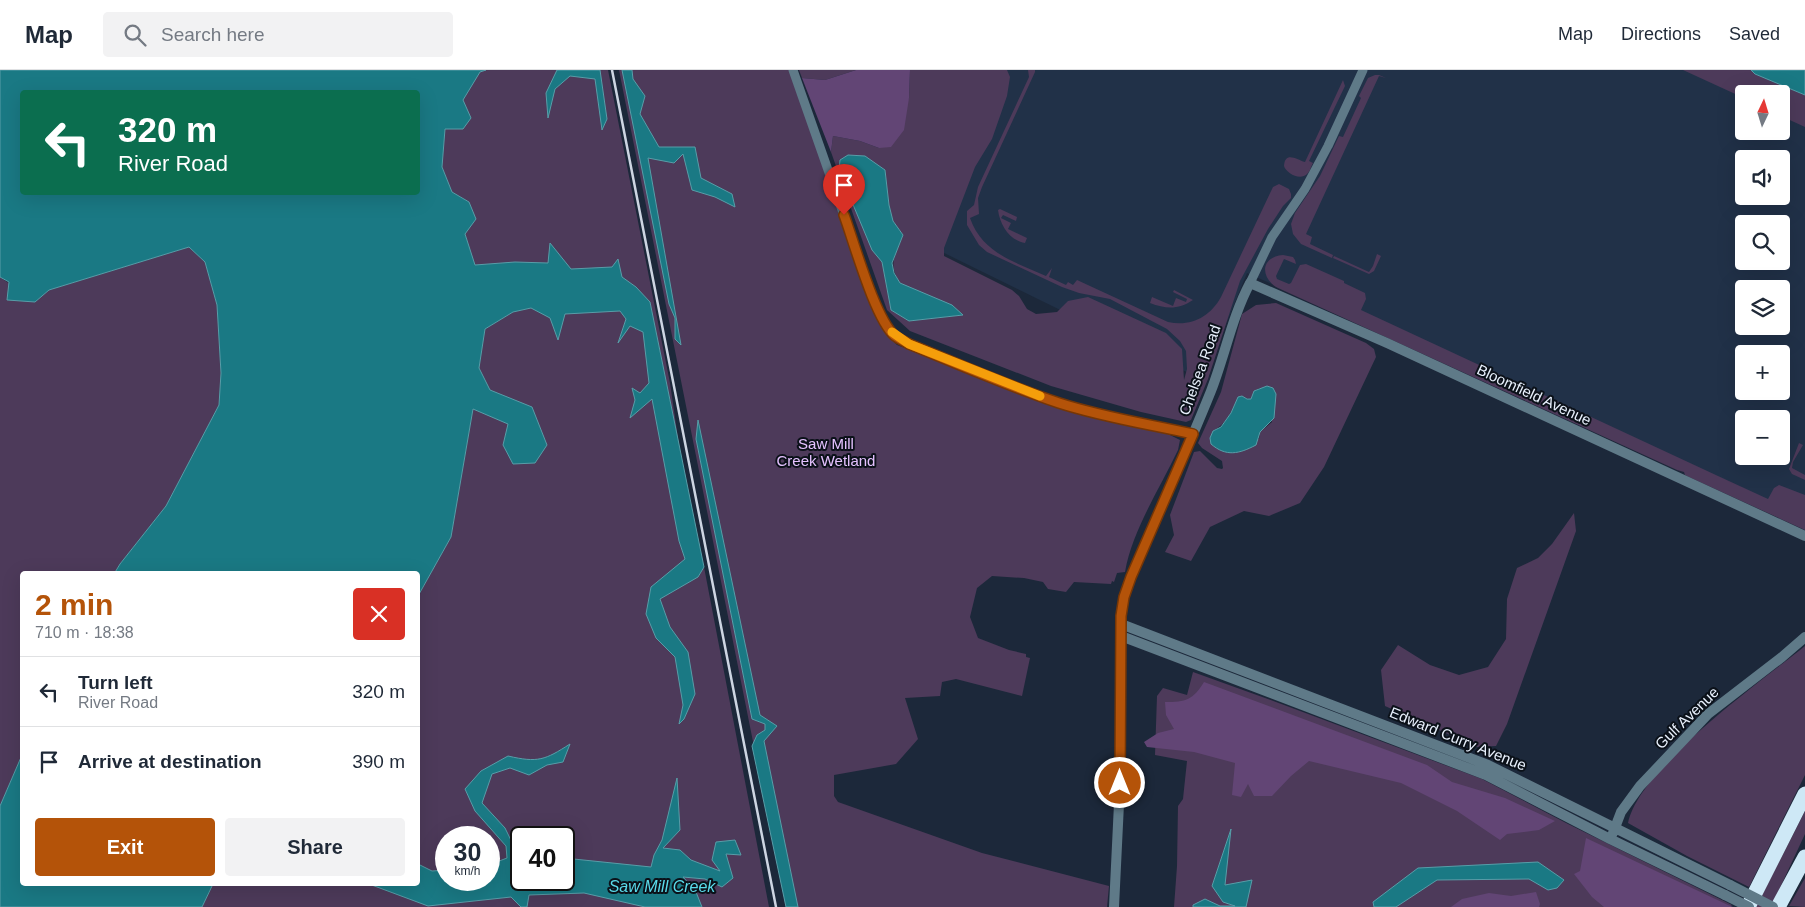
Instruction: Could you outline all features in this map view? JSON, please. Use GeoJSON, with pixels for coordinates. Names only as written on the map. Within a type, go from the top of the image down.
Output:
{"type":"FeatureCollection","features":[{"type":"Feature","properties":{"kind":"highway"},"geometry":{"type":"LineString","coordinates":[[1748,907],[1805,794]]}},
{"type":"Feature","properties":{"kind":"highway"},"geometry":{"type":"LineString","coordinates":[[1778,907],[1805,857]]}},
{"type":"Feature","properties":{"kind":"street"},"geometry":{"type":"LineString","coordinates":[[793,70],[875,304],[894,335],[909,344],[1021,390],[1059,403],[1089,412],[1193,434]]}},
{"type":"Feature","properties":{"kind":"street","name":"Chelsea Road"},"geometry":{"type":"LineString","coordinates":[[1114,907],[1119,800],[1121,624],[1124,597],[1224,356],[1238,305],[1272,237],[1305,188],[1328,146],[1363,70]]}},
{"type":"Feature","properties":{"kind":"street","name":"Bloomfield Avenue"},"geometry":{"type":"LineString","coordinates":[[1250,283],[1396,347],[1805,536]]}},
{"type":"Feature","properties":{"kind":"street","name":"Edward Curry Avenue"},"geometry":{"type":"LineString","coordinates":[[1121,624],[1488,765],[1773,907]]}},
{"type":"Feature","properties":{"kind":"street","name":"Edward Curry Avenue"},"geometry":{"type":"LineString","coordinates":[[1121,636],[1486,775],[1748,907]]}},
{"type":"Feature","properties":{"kind":"street","name":"Gulf Avenue"},"geometry":{"type":"LineString","coordinates":[[1610,839],[1622,812],[1640,786],[1708,714],[1782,657],[1805,636]]}},
{"type":"Feature","properties":{"kind":"street"},"geometry":{"type":"LineString","coordinates":[[1247,684],[1251,674]]}},
{"type":"Feature","properties":{"kind":"shaded area"},"geometry":{"type":"Polygon","coordinates":[[[856,70],[910,70],[909,98],[904,130],[891,147],[879,148],[860,141],[833,136],[831,152],[802,78],[825,80],[856,70]]]}},
{"type":"Feature","properties":{"kind":"shaded area"},"geometry":{"type":"Polygon","coordinates":[[[1006,70],[1805,70],[1805,525],[1506,387],[1247,273],[1203,380],[936,249],[1006,70]]]}},
{"type":"Feature","properties":{"kind":"shaded area"},"geometry":{"type":"Polygon","coordinates":[[[1204,682],[1427,765],[1452,782],[1505,798],[1555,821],[1539,830],[1507,834],[1500,840],[1457,811],[1401,783],[1309,761],[1272,796],[1254,796],[1248,784],[1241,797],[1232,795],[1235,763],[1194,752],[1147,747],[1144,742],[1158,733],[1174,729],[1166,715],[1165,702],[1188,699],[1196,693],[1204,682]]]}},
{"type":"Feature","properties":{"kind":"shaded area"},"geometry":{"type":"Polygon","coordinates":[[[1586,838],[1733,907],[1604,907],[1592,897],[1574,874],[1580,871],[1586,838]]]}},
{"type":"Feature","properties":{"kind":"shaded area"},"geometry":{"type":"Polygon","coordinates":[[[1536,892],[1540,904],[1539,907],[1451,907],[1462,899],[1489,893],[1511,896],[1536,892]]]}},
{"type":"Feature","properties":{"kind":"green space"},"geometry":{"type":"Polygon","coordinates":[[[443,70],[608,70],[670,383],[679,445],[650,302],[641,293],[698,577],[704,567],[769,907],[202,907],[212,886],[420,886],[420,592],[451,537],[473,409],[485,381],[479,368],[485,329],[513,312],[531,308],[494,264],[475,266],[465,234],[469,202],[452,192],[442,167],[445,129],[453,129],[443,70]]]}},
{"type":"Feature","properties":{"kind":"green space","name":"Saw Mill Creek Wetland"},"geometry":{"type":"Polygon","coordinates":[[[619,70],[789,70],[881,325],[897,345],[1081,415],[1166,433],[1180,440],[1178,450],[1140,525],[1125,572],[1117,573],[1114,582],[1112,581],[1111,584],[1074,582],[1066,592],[1048,589],[1043,582],[1024,578],[992,576],[977,588],[970,617],[978,638],[1009,650],[1026,654],[1026,657],[1030,658],[1022,696],[956,679],[942,682],[940,696],[905,698],[918,739],[896,764],[834,775],[834,796],[838,802],[982,853],[1109,886],[1107,907],[786,907],[619,70]]]}},
{"type":"Feature","properties":{"kind":"green space"},"geometry":{"type":"Polygon","coordinates":[[[799,70],[856,70],[825,80],[802,78],[799,70]]]}},
{"type":"Feature","properties":{"kind":"green space"},"geometry":{"type":"Polygon","coordinates":[[[910,70],[1007,70],[1010,77],[1007,96],[992,139],[975,167],[944,248],[944,256],[1012,290],[1019,296],[1027,309],[1036,314],[1057,312],[1068,301],[1088,297],[1166,333],[1182,349],[1184,380],[1187,369],[1186,351],[1180,341],[1167,329],[1110,299],[1079,293],[1062,287],[987,252],[979,245],[967,225],[967,211],[974,205],[978,187],[1029,77],[1028,70],[1035,70],[1035,72],[982,187],[978,198],[979,214],[970,218],[975,230],[983,240],[991,248],[1011,261],[1046,276],[1052,268],[1049,277],[1066,285],[1068,282],[1073,285],[1077,280],[1168,322],[1192,322],[1205,315],[1217,304],[1273,187],[1279,184],[1289,189],[1291,198],[1283,206],[1268,229],[1240,281],[1208,379],[1191,420],[1186,422],[1141,412],[1051,386],[910,331],[887,310],[831,152],[833,136],[860,141],[879,148],[909,98],[910,70]],[[885,170],[882,262],[891,310],[909,321],[963,315],[900,283],[893,264],[903,235],[893,221],[885,170]]]}},
{"type":"Feature","properties":{"kind":"green space"},"geometry":{"type":"Polygon","coordinates":[[[1683,70],[1751,70],[1755,74],[1781,85],[1735,85],[1735,94],[1683,70]]]}},
{"type":"Feature","properties":{"kind":"green space"},"geometry":{"type":"Polygon","coordinates":[[[1379,75],[1386,78],[1379,76],[1306,234],[1312,237],[1310,244],[1333,255],[1332,258],[1301,244],[1293,234],[1291,224],[1295,213],[1320,176],[1339,136],[1343,137],[1368,78],[1379,75]]]}},
{"type":"Feature","properties":{"kind":"green space"},"geometry":{"type":"Polygon","coordinates":[[[1343,80],[1345,86],[1309,161],[1313,163],[1310,170],[1301,177],[1290,173],[1284,166],[1286,159],[1291,157],[1305,162],[1343,80]]]}},
{"type":"Feature","properties":{"kind":"green space"},"geometry":{"type":"Polygon","coordinates":[[[1790,89],[1805,95],[1805,127],[1790,120],[1790,89]]]}},
{"type":"Feature","properties":{"kind":"green space"},"geometry":{"type":"Polygon","coordinates":[[[1000,209],[1017,217],[1016,221],[1003,215],[1001,218],[1011,223],[1008,229],[1027,238],[1025,243],[1014,239],[1006,231],[999,216],[998,210],[1000,209]]]}},
{"type":"Feature","properties":{"kind":"green space"},"geometry":{"type":"Polygon","coordinates":[[[189,247],[205,262],[217,305],[221,373],[219,405],[166,506],[116,571],[20,571],[20,760],[0,806],[0,277],[35,302],[49,290],[189,247]]]}},
{"type":"Feature","properties":{"kind":"green space"},"geometry":{"type":"Polygon","coordinates":[[[1377,254],[1381,256],[1374,271],[1369,274],[1333,258],[1334,256],[1369,272],[1377,254]]]}},
{"type":"Feature","properties":{"kind":"green space"},"geometry":{"type":"Polygon","coordinates":[[[1283,255],[1293,257],[1296,264],[1284,259],[1276,276],[1277,279],[1289,284],[1291,283],[1300,265],[1306,264],[1344,281],[1344,283],[1365,293],[1366,299],[1361,310],[1718,476],[1768,499],[1774,488],[1779,485],[1805,495],[1805,530],[1689,477],[1684,472],[1278,288],[1268,279],[1265,268],[1270,260],[1283,255]]]}},
{"type":"Feature","properties":{"kind":"green space"},"geometry":{"type":"Polygon","coordinates":[[[1174,290],[1193,300],[1182,306],[1172,308],[1150,303],[1152,297],[1173,306],[1176,298],[1186,302],[1187,299],[1173,292],[1174,290]]]}},
{"type":"Feature","properties":{"kind":"green space"},"geometry":{"type":"Polygon","coordinates":[[[1276,303],[1366,343],[1374,349],[1376,357],[1324,467],[1300,503],[1269,516],[1244,511],[1210,527],[1191,561],[1165,552],[1174,535],[1170,515],[1194,452],[1200,451],[1217,468],[1223,468],[1222,461],[1202,448],[1198,443],[1221,392],[1242,314],[1256,305],[1276,303]],[[1260,388],[1254,391],[1251,399],[1238,397],[1228,417],[1222,425],[1213,431],[1259,439],[1260,432],[1272,422],[1260,388]]]}},
{"type":"Feature","properties":{"kind":"green space"},"geometry":{"type":"Polygon","coordinates":[[[1799,443],[1803,445],[1793,462],[1792,468],[1805,475],[1805,480],[1792,474],[1789,469],[1799,443]]]}},
{"type":"Feature","properties":{"kind":"green space"},"geometry":{"type":"Polygon","coordinates":[[[1574,513],[1576,531],[1507,724],[1496,746],[1477,747],[1385,706],[1381,670],[1398,645],[1430,665],[1459,675],[1488,667],[1506,639],[1507,599],[1517,568],[1538,558],[1552,544],[1574,513]]]}},
{"type":"Feature","properties":{"kind":"green space"},"geometry":{"type":"Polygon","coordinates":[[[1805,646],[1805,775],[1749,887],[1687,856],[1628,823],[1637,801],[1654,777],[1677,752],[1732,703],[1805,646]]]}},
{"type":"Feature","properties":{"kind":"green space"},"geometry":{"type":"Polygon","coordinates":[[[1193,672],[1482,779],[1732,905],[1730,907],[1174,907],[1178,806],[1183,799],[1187,761],[1155,755],[1157,696],[1163,688],[1187,695],[1193,672]]]}},
{"type":"Feature","properties":{"kind":"green space"},"geometry":{"type":"Polygon","coordinates":[[[1805,811],[1805,834],[1771,907],[1756,907],[1805,811]]]}},
{"type":"Feature","properties":{"kind":"green space"},"geometry":{"type":"Polygon","coordinates":[[[1805,878],[1805,907],[1789,906],[1805,878]]]}},
{"type":"Feature","properties":{"kind":"water"},"geometry":{"type":"Polygon","coordinates":[[[0,70],[486,70],[480,72],[463,100],[471,118],[463,129],[445,129],[442,167],[452,192],[469,202],[476,219],[465,234],[475,265],[515,262],[548,263],[550,243],[571,269],[612,267],[618,259],[622,277],[636,287],[650,302],[704,567],[698,577],[660,599],[670,627],[688,652],[695,694],[684,719],[679,724],[683,705],[675,657],[656,638],[646,614],[651,587],[685,559],[679,541],[652,399],[630,418],[635,400],[632,388],[640,393],[649,383],[643,332],[630,326],[618,343],[626,319],[620,311],[565,314],[558,340],[550,318],[531,308],[513,312],[485,329],[479,368],[490,390],[532,407],[547,445],[535,463],[513,464],[503,445],[508,424],[473,409],[451,537],[420,592],[420,571],[116,571],[166,506],[219,405],[221,373],[217,305],[205,262],[189,247],[49,290],[35,302],[7,300],[9,282],[0,277],[0,70]]]}},
{"type":"Feature","properties":{"kind":"water"},"geometry":{"type":"Polygon","coordinates":[[[557,70],[600,70],[607,119],[602,130],[595,79],[570,76],[555,89],[548,118],[546,93],[557,70]]]}},
{"type":"Feature","properties":{"kind":"water"},"geometry":{"type":"Polygon","coordinates":[[[622,70],[632,70],[633,79],[645,96],[640,114],[659,147],[695,147],[701,178],[732,194],[735,207],[715,197],[692,190],[683,154],[674,163],[648,158],[681,345],[675,339],[675,318],[669,304],[622,70]]]}},
{"type":"Feature","properties":{"kind":"water"},"geometry":{"type":"Polygon","coordinates":[[[1751,70],[1805,70],[1805,95],[1790,89],[1790,85],[1781,85],[1755,74],[1751,70]]]}},
{"type":"Feature","properties":{"kind":"water"},"geometry":{"type":"Polygon","coordinates":[[[848,155],[865,156],[885,170],[893,221],[903,235],[892,263],[894,273],[900,283],[952,305],[963,315],[909,321],[891,310],[882,262],[872,250],[839,171],[840,160],[848,155]]]}},
{"type":"Feature","properties":{"kind":"water"},"geometry":{"type":"Polygon","coordinates":[[[1267,386],[1273,388],[1276,394],[1274,418],[1260,432],[1256,445],[1233,453],[1222,451],[1211,444],[1210,438],[1213,431],[1221,427],[1231,413],[1238,397],[1242,396],[1251,399],[1254,391],[1267,386]]]}},
{"type":"Feature","properties":{"kind":"water"},"geometry":{"type":"Polygon","coordinates":[[[698,420],[760,715],[777,726],[764,741],[798,907],[786,907],[752,746],[757,735],[765,730],[765,724],[752,719],[696,439],[698,420]]]}},
{"type":"Feature","properties":{"kind":"water","name":"Saw Mill Creek"},"geometry":{"type":"Polygon","coordinates":[[[570,744],[563,762],[547,765],[529,775],[510,768],[492,774],[482,803],[505,828],[510,838],[510,891],[575,891],[575,859],[651,867],[654,855],[662,840],[677,778],[680,830],[663,848],[680,850],[691,860],[720,871],[712,860],[716,842],[735,840],[741,855],[726,854],[733,878],[722,887],[705,879],[683,877],[696,892],[702,907],[645,907],[584,893],[529,895],[527,907],[521,907],[511,897],[428,906],[374,886],[420,886],[420,865],[435,871],[435,891],[500,891],[500,861],[507,858],[506,846],[500,839],[500,826],[488,826],[475,811],[465,789],[481,771],[508,756],[527,759],[547,757],[570,744]]]}},
{"type":"Feature","properties":{"kind":"water"},"geometry":{"type":"Polygon","coordinates":[[[20,760],[20,886],[212,886],[202,907],[0,907],[0,806],[20,760]]]}},
{"type":"Feature","properties":{"kind":"water"},"geometry":{"type":"Polygon","coordinates":[[[1231,829],[1225,885],[1252,880],[1246,907],[1193,907],[1193,905],[1205,899],[1220,906],[1235,906],[1223,902],[1212,886],[1231,829]]]}},
{"type":"Feature","properties":{"kind":"water"},"geometry":{"type":"Polygon","coordinates":[[[1538,862],[1564,880],[1557,888],[1548,890],[1529,879],[1437,880],[1396,907],[1374,907],[1373,902],[1418,868],[1538,862]]]}},
{"type":"Feature","properties":{"kind":"railway"},"geometry":{"type":"LineString","coordinates":[[612,70],[776,907]]}},
{"type":"Feature","properties":{"kind":"slow traffic"},"geometry":{"type":"LineString","coordinates":[[892,332],[909,344],[1040,396]]}},
{"type":"Feature","properties":{"kind":"route"},"geometry":{"type":"LineString","coordinates":[[844,215],[875,304],[894,335],[909,344],[1021,390],[1059,403],[1089,412],[1193,434],[1124,597],[1121,616],[1120,783]]}}]}
